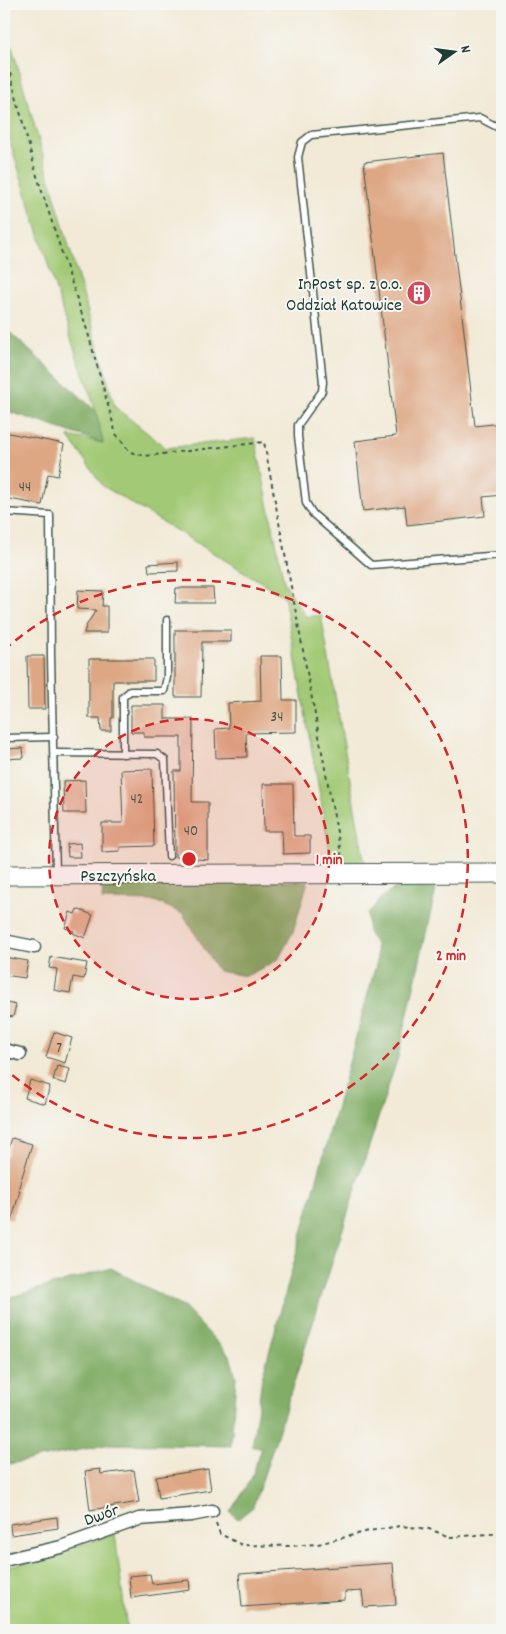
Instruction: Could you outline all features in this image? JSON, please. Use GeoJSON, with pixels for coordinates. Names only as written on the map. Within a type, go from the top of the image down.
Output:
{"type":"FeatureCollection","features":[{"type":"Feature","properties":{"kind":"main road","name":"Pszczyńska"},"geometry":{"type":"LineString","coordinates":[[4,875],[502,873]]}},
{"type":"Feature","properties":{"kind":"street"},"geometry":{"type":"LineString","coordinates":[[4,941],[34,947]]}},
{"type":"Feature","properties":{"kind":"street"},"geometry":{"type":"LineString","coordinates":[[4,1050],[20,1054]]}},
{"type":"Feature","properties":{"kind":"street","name":"Dwór"},"geometry":{"type":"LineString","coordinates":[[4,1560],[61,1547],[139,1519],[191,1515],[212,1511]]}},
{"type":"Feature","properties":{"kind":"lane"},"geometry":{"type":"LineString","coordinates":[[502,132],[499,128],[480,118],[312,135],[302,142],[298,157],[323,382],[322,392],[298,425],[306,503],[313,514],[371,566],[502,555]]}},
{"type":"Feature","properties":{"kind":"lane"},"geometry":{"type":"LineString","coordinates":[[4,512],[50,515],[56,875]]}},
{"type":"Feature","properties":{"kind":"lane"},"geometry":{"type":"LineString","coordinates":[[123,754],[123,697],[130,691],[164,691],[167,677],[167,620]]}},
{"type":"Feature","properties":{"kind":"lane"},"geometry":{"type":"LineString","coordinates":[[4,738],[54,736]]}},
{"type":"Feature","properties":{"kind":"lane"},"geometry":{"type":"LineString","coordinates":[[54,754],[157,754],[165,760],[169,856]]}},
{"type":"Feature","properties":{"kind":"path"},"geometry":{"type":"LineString","coordinates":[[4,50],[36,173],[88,333],[116,434],[130,452],[145,456],[264,442],[345,874]]}},
{"type":"Feature","properties":{"kind":"path"},"geometry":{"type":"LineString","coordinates":[[212,1511],[220,1534],[242,1545],[290,1546],[318,1544],[369,1531],[400,1526],[429,1529],[450,1537],[502,1533]]}},
{"type":"Feature","properties":{"kind":"green space"},"geometry":{"type":"Polygon","coordinates":[[[4,19],[115,407],[166,448],[255,438],[284,582],[306,617],[321,615],[365,865],[332,862],[284,596],[103,486],[68,436],[103,443],[96,411],[72,342],[4,122],[4,19]]]}},
{"type":"Feature","properties":{"kind":"green space"},"geometry":{"type":"Polygon","coordinates":[[[4,327],[96,411],[103,443],[4,410],[4,327]]]}},
{"type":"Feature","properties":{"kind":"green space"},"geometry":{"type":"Polygon","coordinates":[[[308,881],[293,932],[278,960],[246,976],[218,971],[183,914],[155,901],[102,900],[103,882],[308,881]]]}},
{"type":"Feature","properties":{"kind":"green space"},"geometry":{"type":"Polygon","coordinates":[[[398,886],[436,889],[398,1057],[253,1507],[238,1519],[230,1512],[252,1477],[261,1447],[252,1447],[262,1378],[377,961],[376,945],[368,932],[368,914],[381,898],[398,886]]]}},
{"type":"Feature","properties":{"kind":"green space"},"geometry":{"type":"Polygon","coordinates":[[[111,1268],[185,1308],[230,1356],[236,1377],[231,1446],[111,1444],[4,1465],[4,1299],[111,1268]]]}},
{"type":"Feature","properties":{"kind":"green space"},"geometry":{"type":"Polygon","coordinates":[[[115,1534],[127,1630],[4,1630],[4,1566],[19,1564],[115,1534]]]}},
{"type":"Feature","properties":{"kind":"building","name":"InPost sp. z o.o. Oddział Katowice"},"geometry":{"type":"Polygon","coordinates":[[[443,153],[475,426],[502,423],[502,495],[483,497],[485,516],[407,525],[405,506],[363,511],[355,441],[396,436],[364,162],[443,153]]]}},
{"type":"Feature","properties":{"kind":"building"},"geometry":{"type":"Polygon","coordinates":[[[4,432],[64,444],[58,476],[48,474],[42,505],[4,498],[4,432]]]}},
{"type":"Feature","properties":{"kind":"building"},"geometry":{"type":"Polygon","coordinates":[[[178,562],[178,571],[149,572],[148,564],[178,562]]]}},
{"type":"Feature","properties":{"kind":"building"},"geometry":{"type":"Polygon","coordinates":[[[176,588],[213,588],[214,603],[175,603],[176,588]]]}},
{"type":"Feature","properties":{"kind":"building"},"geometry":{"type":"Polygon","coordinates":[[[78,590],[103,591],[102,606],[107,606],[107,633],[84,633],[96,610],[77,609],[78,590]]]}},
{"type":"Feature","properties":{"kind":"building"},"geometry":{"type":"Polygon","coordinates":[[[175,630],[231,630],[231,642],[202,642],[201,697],[175,697],[175,630]]]}},
{"type":"Feature","properties":{"kind":"building"},"geometry":{"type":"Polygon","coordinates":[[[27,656],[44,656],[45,709],[28,709],[27,656]]]}},
{"type":"Feature","properties":{"kind":"building"},"geometry":{"type":"Polygon","coordinates":[[[260,656],[282,656],[283,700],[296,700],[296,732],[246,733],[247,757],[216,758],[215,729],[229,728],[228,703],[261,701],[260,656]]]}},
{"type":"Feature","properties":{"kind":"building"},"geometry":{"type":"Polygon","coordinates":[[[89,659],[154,659],[154,681],[113,681],[111,731],[101,731],[100,718],[89,718],[89,659]]]}},
{"type":"Feature","properties":{"kind":"building"},"geometry":{"type":"Polygon","coordinates":[[[131,705],[165,705],[165,719],[193,719],[192,802],[208,802],[208,860],[175,857],[174,771],[181,771],[181,737],[144,737],[144,732],[131,732],[131,705]]]}},
{"type":"Feature","properties":{"kind":"building"},"geometry":{"type":"Polygon","coordinates":[[[23,748],[24,758],[4,759],[4,749],[23,748]]]}},
{"type":"Feature","properties":{"kind":"building"},"geometry":{"type":"Polygon","coordinates":[[[152,769],[154,846],[120,847],[120,851],[102,852],[102,823],[123,823],[121,770],[152,769]]]}},
{"type":"Feature","properties":{"kind":"building"},"geometry":{"type":"Polygon","coordinates":[[[85,780],[86,813],[64,813],[63,781],[85,780]]]}},
{"type":"Feature","properties":{"kind":"building"},"geometry":{"type":"Polygon","coordinates":[[[263,784],[293,784],[294,836],[310,836],[310,853],[283,854],[282,831],[264,831],[263,784]]]}},
{"type":"Feature","properties":{"kind":"building"},"geometry":{"type":"Polygon","coordinates":[[[80,843],[81,857],[68,857],[67,844],[80,843]]]}},
{"type":"Feature","properties":{"kind":"building"},"geometry":{"type":"Polygon","coordinates":[[[77,909],[93,915],[85,938],[65,928],[70,912],[75,914],[77,909]]]}},
{"type":"Feature","properties":{"kind":"building"},"geometry":{"type":"Polygon","coordinates":[[[4,957],[28,961],[25,978],[4,975],[4,957]]]}},
{"type":"Feature","properties":{"kind":"building"},"geometry":{"type":"Polygon","coordinates":[[[51,957],[87,963],[84,979],[73,977],[70,993],[54,990],[57,969],[49,968],[51,957]]]}},
{"type":"Feature","properties":{"kind":"building"},"geometry":{"type":"Polygon","coordinates":[[[4,1002],[16,1005],[13,1017],[4,1015],[4,1002]]]}},
{"type":"Feature","properties":{"kind":"building"},"geometry":{"type":"Polygon","coordinates":[[[54,1032],[72,1038],[65,1063],[46,1057],[54,1032]]]}},
{"type":"Feature","properties":{"kind":"building"},"geometry":{"type":"Polygon","coordinates":[[[57,1066],[70,1069],[66,1084],[53,1080],[57,1066]]]}},
{"type":"Feature","properties":{"kind":"building"},"geometry":{"type":"Polygon","coordinates":[[[30,1080],[50,1086],[45,1104],[25,1098],[30,1080]]]}},
{"type":"Feature","properties":{"kind":"building"},"geometry":{"type":"Polygon","coordinates":[[[12,1138],[32,1144],[18,1190],[20,1190],[12,1220],[4,1218],[4,1156],[6,1157],[12,1138]]]}},
{"type":"Feature","properties":{"kind":"building"},"geometry":{"type":"Polygon","coordinates":[[[100,1469],[101,1474],[134,1470],[139,1502],[90,1510],[85,1471],[100,1469]]]}},
{"type":"Feature","properties":{"kind":"building"},"geometry":{"type":"Polygon","coordinates":[[[208,1469],[211,1490],[159,1498],[156,1477],[208,1469]]]}},
{"type":"Feature","properties":{"kind":"building"},"geometry":{"type":"Polygon","coordinates":[[[57,1517],[58,1528],[11,1535],[10,1524],[57,1517]]]}},
{"type":"Feature","properties":{"kind":"building"},"geometry":{"type":"Polygon","coordinates":[[[393,1563],[396,1605],[364,1607],[362,1591],[345,1592],[345,1600],[242,1607],[239,1574],[393,1563]]]}},
{"type":"Feature","properties":{"kind":"building"},"geometry":{"type":"Polygon","coordinates":[[[150,1574],[152,1584],[189,1580],[190,1590],[131,1598],[129,1576],[150,1574]]]}},
{"type":"Feature","properties":{"kind":"place","name":"InPost sp. z o.o. Oddział Katowice"},"geometry":{"type":"Point","coordinates":[419,293]}}]}
